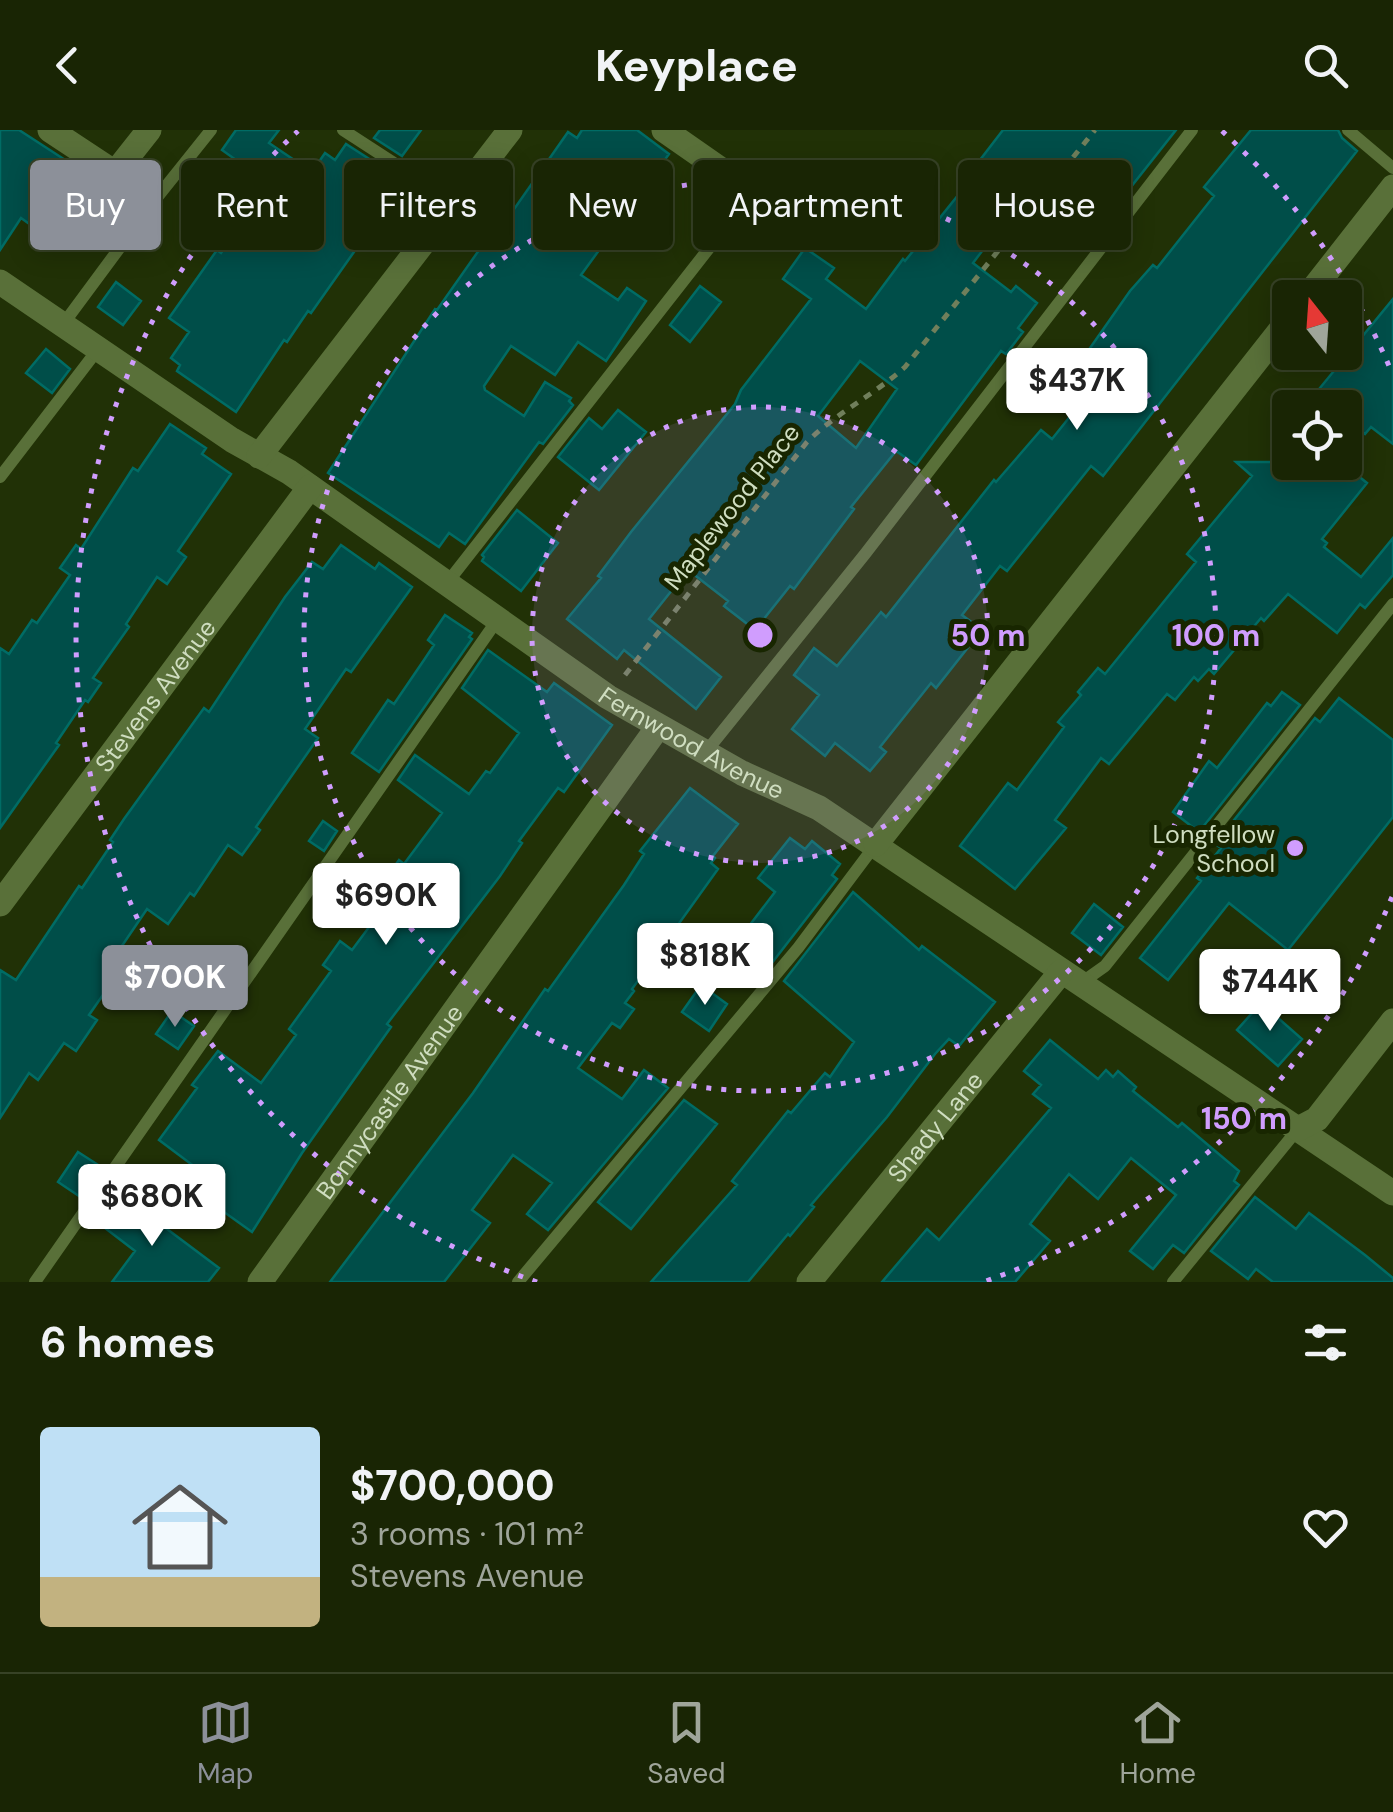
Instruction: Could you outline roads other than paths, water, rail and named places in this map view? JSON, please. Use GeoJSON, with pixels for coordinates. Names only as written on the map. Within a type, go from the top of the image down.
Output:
{"type":"FeatureCollection","features":[{"type":"Feature","properties":{"kind":"street"},"geometry":{"type":"LineString","coordinates":[[50,130],[95,160]]}},
{"type":"Feature","properties":{"kind":"street"},"geometry":{"type":"LineString","coordinates":[[125,160],[149,130]]}},
{"type":"Feature","properties":{"kind":"street"},"geometry":{"type":"LineString","coordinates":[[487,160],[510,130]]}},
{"type":"Feature","properties":{"kind":"street"},"geometry":{"type":"LineString","coordinates":[[664,130],[707,160]]}},
{"type":"Feature","properties":{"kind":"street"},"geometry":{"type":"LineString","coordinates":[[1320,280],[1393,187]]}},
{"type":"Feature","properties":{"kind":"street"},"geometry":{"type":"LineString","coordinates":[[259,456],[417,250]]}},
{"type":"Feature","properties":{"kind":"street","name":"Fernwood Avenue"},"geometry":{"type":"LineString","coordinates":[[0,282],[310,486],[608,698],[705,752],[819,808],[1393,1193]]}},
{"type":"Feature","properties":{"kind":"street"},"geometry":{"type":"LineString","coordinates":[[876,844],[1272,341]]}},
{"type":"Feature","properties":{"kind":"street","name":"Stevens Avenue"},"geometry":{"type":"LineString","coordinates":[[0,904],[310,486]]}},
{"type":"Feature","properties":{"kind":"street","name":"Bonnycastle Avenue"},"geometry":{"type":"LineString","coordinates":[[260,1282],[658,727]]}},
{"type":"Feature","properties":{"kind":"street","name":"Shady Lane"},"geometry":{"type":"LineString","coordinates":[[810,1282],[1070,978]]}},
{"type":"Feature","properties":{"kind":"street"},"geometry":{"type":"LineString","coordinates":[[1298,1129],[1317,1119],[1393,1021]]}},
{"type":"Feature","properties":{"kind":"lane"},"geometry":{"type":"LineString","coordinates":[[161,192],[211,130]]}},
{"type":"Feature","properties":{"kind":"lane"},"geometry":{"type":"LineString","coordinates":[[343,130],[389,160]]}},
{"type":"Feature","properties":{"kind":"lane"},"geometry":{"type":"LineString","coordinates":[[705,752],[865,554],[1192,130]]}},
{"type":"Feature","properties":{"kind":"lane"},"geometry":{"type":"LineString","coordinates":[[1348,130],[1393,168]]}},
{"type":"Feature","properties":{"kind":"lane"},"geometry":{"type":"LineString","coordinates":[[64,324],[118,250]]}},
{"type":"Feature","properties":{"kind":"lane"},"geometry":{"type":"LineString","coordinates":[[447,583],[707,250]]}},
{"type":"Feature","properties":{"kind":"lane"},"geometry":{"type":"LineString","coordinates":[[0,476],[98,348]]}},
{"type":"Feature","properties":{"kind":"lane"},"geometry":{"type":"LineString","coordinates":[[1070,978],[1105,966],[1393,604]]}},
{"type":"Feature","properties":{"kind":"lane"},"geometry":{"type":"LineString","coordinates":[[34,1282],[498,620]]}},
{"type":"Feature","properties":{"kind":"lane"},"geometry":{"type":"LineString","coordinates":[[518,1282],[798,948],[876,844]]}},
{"type":"Feature","properties":{"kind":"lane"},"geometry":{"type":"LineString","coordinates":[[1173,1282],[1298,1129]]}},
{"type":"Feature","properties":{"kind":"place","name":"Longfellow School"},"geometry":{"type":"Point","coordinates":[1295,848]}}]}
